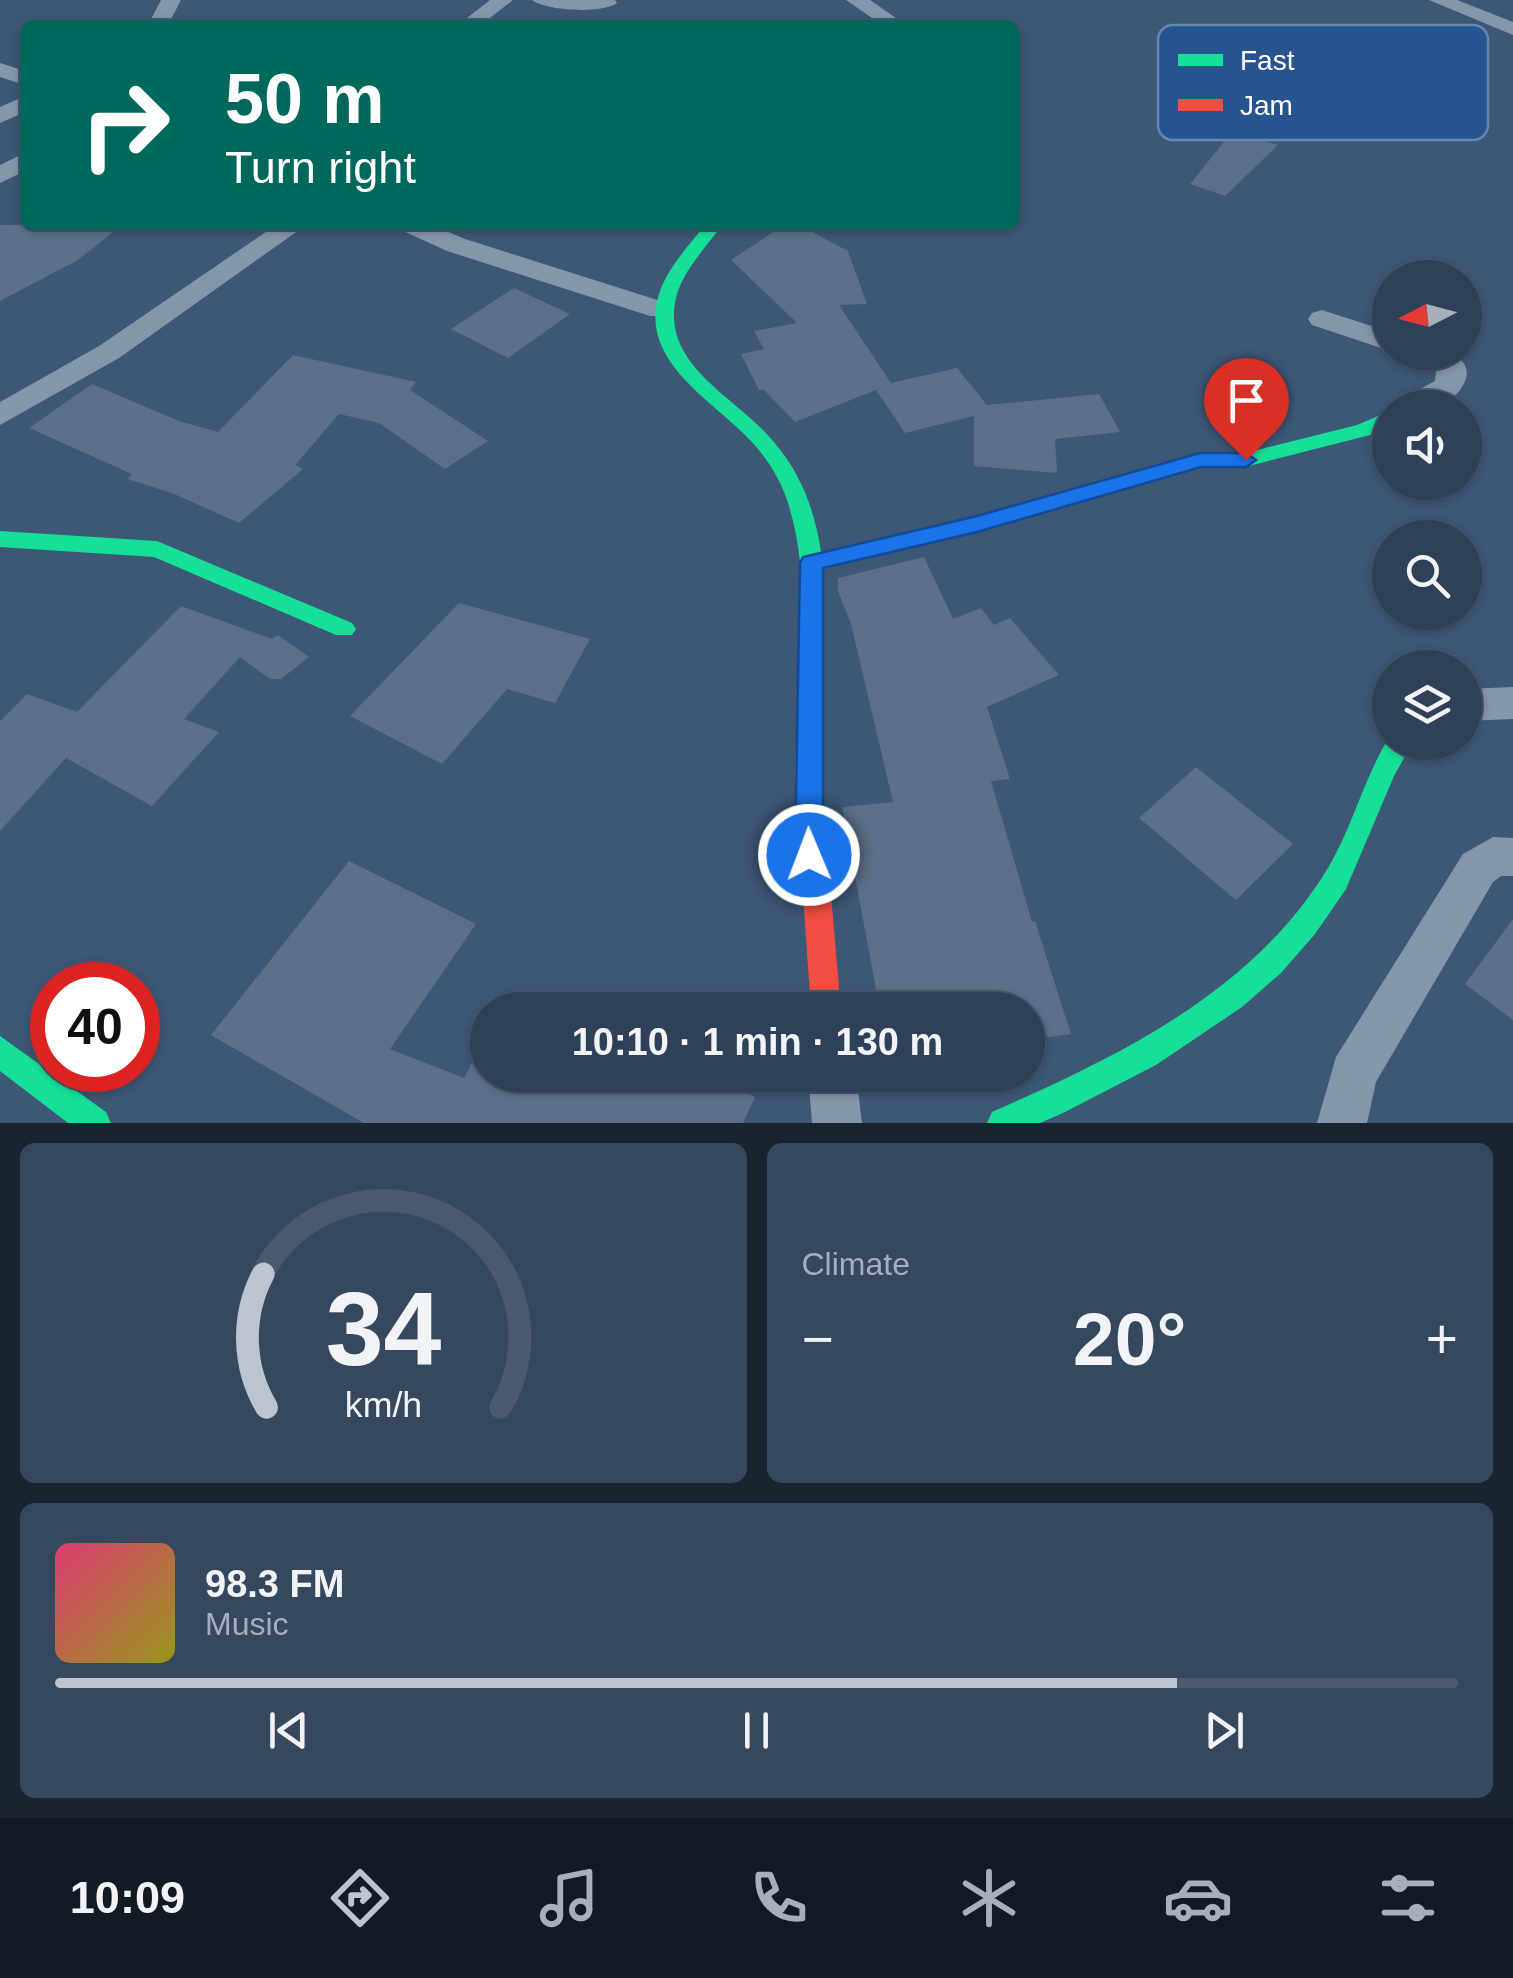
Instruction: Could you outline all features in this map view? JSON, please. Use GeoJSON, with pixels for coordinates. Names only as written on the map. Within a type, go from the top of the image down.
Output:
{"type":"FeatureCollection","features":[{"type":"Feature","properties":{"kind":"main road"},"geometry":{"type":"LineString","coordinates":[[709,230],[690,251],[660,310],[666,338],[680,366],[746,424],[782,465],[800,501],[811,563],[809,855],[824,992]]}},
{"type":"Feature","properties":{"kind":"main road"},"geometry":{"type":"LineString","coordinates":[[811,563],[977,524],[1200,460],[1246,460],[1372,426]]}},
{"type":"Feature","properties":{"kind":"main road"},"geometry":{"type":"LineString","coordinates":[[0,539],[158,549],[344,629]]}},
{"type":"Feature","properties":{"kind":"main road"},"geometry":{"type":"LineString","coordinates":[[1002,1123],[1150,1058],[1225,1008],[1291,945],[1340,875],[1378,772],[1387,760]]}},
{"type":"Feature","properties":{"kind":"main road"},"geometry":{"type":"LineString","coordinates":[[0,1052],[95,1123]]}},
{"type":"Feature","properties":{"kind":"street"},"geometry":{"type":"LineString","coordinates":[[475,20],[503,0]]}},
{"type":"Feature","properties":{"kind":"street"},"geometry":{"type":"LineString","coordinates":[[542,0],[608,1]]}},
{"type":"Feature","properties":{"kind":"street"},"geometry":{"type":"LineString","coordinates":[[856,0],[888,20]]}},
{"type":"Feature","properties":{"kind":"street"},"geometry":{"type":"LineString","coordinates":[[1439,0],[1513,29]]}},
{"type":"Feature","properties":{"kind":"street"},"geometry":{"type":"LineString","coordinates":[[0,416],[109,352],[286,230]]}},
{"type":"Feature","properties":{"kind":"street"},"geometry":{"type":"LineString","coordinates":[[422,230],[456,245],[660,310]]}},
{"type":"Feature","properties":{"kind":"street"},"geometry":{"type":"LineString","coordinates":[[1322,319],[1372,336]]}},
{"type":"Feature","properties":{"kind":"street"},"geometry":{"type":"LineString","coordinates":[[1482,705],[1513,703]]}},
{"type":"Feature","properties":{"kind":"street"},"geometry":{"type":"LineString","coordinates":[[1342,1123],[1353,1074],[1478,868],[1493,856],[1513,856]]}},
{"type":"Feature","properties":{"kind":"street"},"geometry":{"type":"LineString","coordinates":[[834,1092],[837,1123]]}},
{"type":"Feature","properties":{"kind":"building"},"geometry":{"type":"Polygon","coordinates":[[[1226,140],[1260,140],[1278,145],[1225,196],[1190,184],[1226,140]]]}},
{"type":"Feature","properties":{"kind":"building"},"geometry":{"type":"Polygon","coordinates":[[[0,225],[20,225],[20,230],[116,230],[78,260],[0,301],[0,225]]]}},
{"type":"Feature","properties":{"kind":"building"},"geometry":{"type":"Polygon","coordinates":[[[776,230],[808,230],[848,251],[867,304],[839,305],[891,383],[957,368],[987,405],[1099,394],[1120,432],[1055,439],[1057,473],[974,466],[974,416],[905,433],[876,390],[795,422],[764,390],[759,390],[741,354],[764,349],[754,331],[797,323],[731,260],[776,230]]]}},
{"type":"Feature","properties":{"kind":"building"},"geometry":{"type":"Polygon","coordinates":[[[514,288],[570,314],[508,358],[451,329],[514,288]]]}},
{"type":"Feature","properties":{"kind":"building"},"geometry":{"type":"Polygon","coordinates":[[[293,355],[416,382],[410,390],[488,441],[445,469],[379,423],[339,414],[295,465],[303,469],[239,523],[172,493],[127,479],[132,474],[29,428],[92,384],[179,421],[218,432],[293,355]]]}},
{"type":"Feature","properties":{"kind":"building"},"geometry":{"type":"Polygon","coordinates":[[[924,557],[953,619],[981,608],[994,625],[1010,618],[1059,675],[987,707],[1010,779],[991,781],[1032,922],[1035,921],[1071,1034],[1045,1038],[1045,992],[877,992],[842,807],[893,802],[851,624],[838,591],[838,578],[924,557]]]}},
{"type":"Feature","properties":{"kind":"building"},"geometry":{"type":"Polygon","coordinates":[[[459,603],[590,639],[555,703],[507,689],[442,764],[350,716],[459,603]]]}},
{"type":"Feature","properties":{"kind":"building"},"geometry":{"type":"Polygon","coordinates":[[[181,606],[272,639],[278,635],[309,657],[281,679],[270,679],[240,657],[184,719],[219,732],[152,806],[66,758],[0,831],[0,721],[27,694],[77,712],[181,606]]]}},
{"type":"Feature","properties":{"kind":"building"},"geometry":{"type":"Polygon","coordinates":[[[1196,767],[1293,844],[1236,900],[1139,818],[1196,767]]]}},
{"type":"Feature","properties":{"kind":"building"},"geometry":{"type":"Polygon","coordinates":[[[349,861],[476,924],[390,1049],[464,1078],[470,1066],[470,1092],[745,1092],[755,1097],[743,1123],[364,1123],[211,1035],[349,861]]]}},
{"type":"Feature","properties":{"kind":"building"},"geometry":{"type":"Polygon","coordinates":[[[1513,919],[1513,1020],[1465,984],[1513,919]]]}},
{"type":"Feature","properties":{"kind":"traffic: fast"},"geometry":{"type":"LineString","coordinates":[[710,230],[677,274],[666,299],[664,322],[669,343],[680,362],[766,445],[786,473],[800,505],[812,568],[808,780]]}},
{"type":"Feature","properties":{"kind":"traffic: fast"},"geometry":{"type":"LineString","coordinates":[[811,563],[977,524],[1200,460],[1245,460],[1372,426]]}},
{"type":"Feature","properties":{"kind":"traffic: fast"},"geometry":{"type":"LineString","coordinates":[[0,539],[157,549],[344,629]]}},
{"type":"Feature","properties":{"kind":"traffic: fast"},"geometry":{"type":"LineString","coordinates":[[1003,1123],[1145,1054],[1232,997],[1270,963],[1305,924],[1336,880],[1389,760]]}},
{"type":"Feature","properties":{"kind":"traffic: fast"},"geometry":{"type":"LineString","coordinates":[[0,1052],[95,1123]]}},
{"type":"Feature","properties":{"kind":"traffic: jam"},"geometry":{"type":"LineString","coordinates":[[808,780],[825,992]]}},
{"type":"Feature","properties":{"kind":"route"},"geometry":{"type":"LineString","coordinates":[[809,855],[811,563],[977,524],[1200,460],[1246,460]]}}]}
